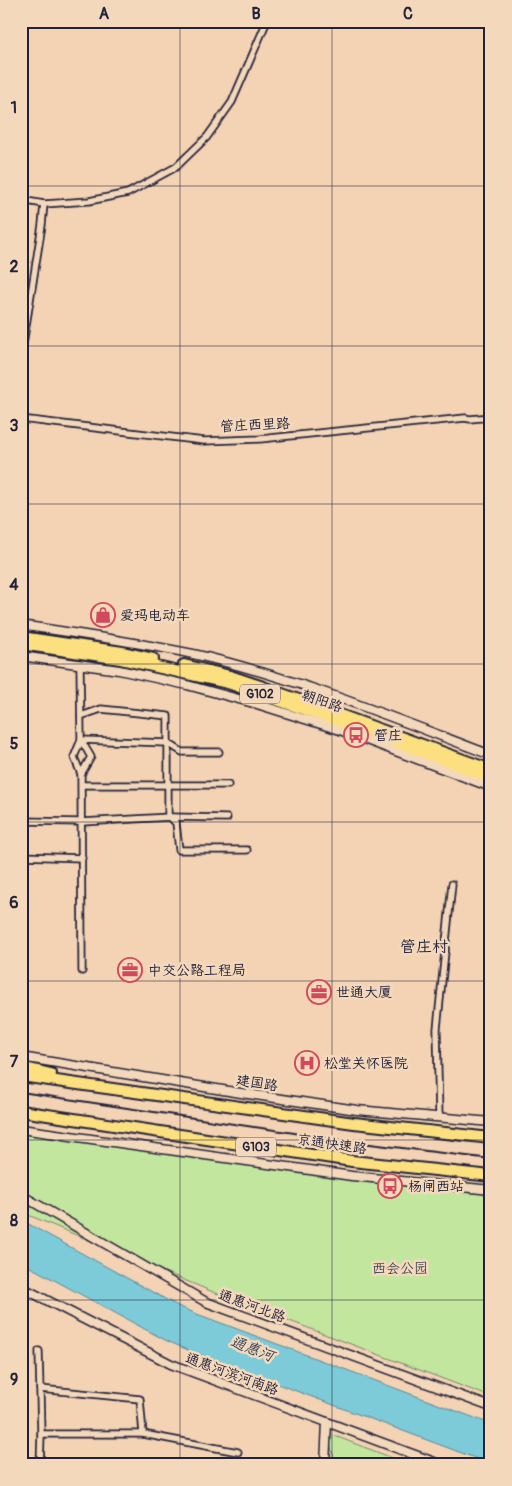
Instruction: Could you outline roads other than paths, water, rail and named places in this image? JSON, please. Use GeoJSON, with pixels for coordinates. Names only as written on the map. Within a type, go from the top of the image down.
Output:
{"type":"FeatureCollection","features":[{"type":"Feature","properties":{"kind":"highway","name":"朝阳路"},"geometry":{"type":"LineString","coordinates":[[21,637],[122,652],[230,676],[491,770]]}},
{"type":"Feature","properties":{"kind":"highway","name":"朝阳路"},"geometry":{"type":"LineString","coordinates":[[21,644],[121,659],[228,683],[358,728],[491,778]]}},
{"type":"Feature","properties":{"kind":"highway"},"geometry":{"type":"LineString","coordinates":[[21,1067],[113,1090]]}},
{"type":"Feature","properties":{"kind":"highway","name":"京通快速路"},"geometry":{"type":"LineString","coordinates":[[21,1076],[354,1123],[491,1138]]}},
{"type":"Feature","properties":{"kind":"highway","name":"京通快速路"},"geometry":{"type":"LineString","coordinates":[[21,1111],[352,1161],[491,1176]]}},
{"type":"Feature","properties":{"kind":"street"},"geometry":{"type":"LineString","coordinates":[[21,200],[44,204],[89,201],[128,193],[176,166],[208,137],[232,102],[267,21]]}},
{"type":"Feature","properties":{"kind":"street"},"geometry":{"type":"LineString","coordinates":[[21,357],[44,204]]}},
{"type":"Feature","properties":{"kind":"street","name":"管庄西里路"},"geometry":{"type":"LineString","coordinates":[[21,419],[204,440],[260,439],[491,417]]}},
{"type":"Feature","properties":{"kind":"street","name":"朝阳路"},"geometry":{"type":"LineString","coordinates":[[21,625],[123,640],[194,654],[267,674],[351,702],[491,755]]}},
{"type":"Feature","properties":{"kind":"street","name":"朝阳路"},"geometry":{"type":"LineString","coordinates":[[21,656],[118,670],[179,683],[256,704],[340,730],[491,787]]}},
{"type":"Feature","properties":{"kind":"street"},"geometry":{"type":"LineString","coordinates":[[80,665],[82,740],[91,757],[82,774]]}},
{"type":"Feature","properties":{"kind":"street"},"geometry":{"type":"LineString","coordinates":[[81,716],[101,709],[168,716],[168,815],[176,823],[179,850],[248,850]]}},
{"type":"Feature","properties":{"kind":"street"},"geometry":{"type":"LineString","coordinates":[[82,740],[168,743],[182,752],[219,752]]}},
{"type":"Feature","properties":{"kind":"street"},"geometry":{"type":"LineString","coordinates":[[82,740],[74,757],[82,774],[82,971]]}},
{"type":"Feature","properties":{"kind":"street"},"geometry":{"type":"LineString","coordinates":[[82,785],[228,785]]}},
{"type":"Feature","properties":{"kind":"street"},"geometry":{"type":"LineString","coordinates":[[21,821],[82,822],[170,817],[227,818]]}},
{"type":"Feature","properties":{"kind":"street"},"geometry":{"type":"LineString","coordinates":[[21,856],[82,858]]}},
{"type":"Feature","properties":{"kind":"street"},"geometry":{"type":"LineString","coordinates":[[439,1117],[437,1029],[452,884]]}},
{"type":"Feature","properties":{"kind":"street","name":"建国路"},"geometry":{"type":"LineString","coordinates":[[21,1056],[241,1093],[356,1110],[491,1122]]}},
{"type":"Feature","properties":{"kind":"street"},"geometry":{"type":"LineString","coordinates":[[21,1129],[352,1176],[491,1190]]}},
{"type":"Feature","properties":{"kind":"street","name":"通惠河北路"},"geometry":{"type":"LineString","coordinates":[[21,1195],[206,1302],[491,1407]]}},
{"type":"Feature","properties":{"kind":"street","name":"通惠河滨河南路"},"geometry":{"type":"LineString","coordinates":[[21,1287],[171,1364],[442,1465]]}},
{"type":"Feature","properties":{"kind":"street"},"geometry":{"type":"LineString","coordinates":[[39,1351],[40,1465]]}},
{"type":"Feature","properties":{"kind":"street"},"geometry":{"type":"LineString","coordinates":[[40,1389],[140,1399],[143,1434]]}},
{"type":"Feature","properties":{"kind":"street"},"geometry":{"type":"LineString","coordinates":[[325,1465],[327,1422]]}},
{"type":"Feature","properties":{"kind":"street"},"geometry":{"type":"LineString","coordinates":[[41,1434],[143,1434],[238,1452]]}},
{"type":"Feature","properties":{"kind":"water","name":"通惠河"},"geometry":{"type":"Polygon","coordinates":[[[21,1220],[178,1306],[491,1424],[491,1464],[165,1340],[21,1262],[21,1220]]]}},
{"type":"Feature","properties":{"kind":"railway"},"geometry":{"type":"LineString","coordinates":[[21,1092],[354,1142],[491,1159]]}},
{"type":"Feature","properties":{"kind":"place","name":"爱玛电动车"},"geometry":{"type":"Point","coordinates":[103,615]}},
{"type":"Feature","properties":{"kind":"place","name":"管庄"},"geometry":{"type":"Point","coordinates":[356,735]}},
{"type":"Feature","properties":{"kind":"place","name":"中交公路工程局"},"geometry":{"type":"Point","coordinates":[130,970]}},
{"type":"Feature","properties":{"kind":"place","name":"世通大厦"},"geometry":{"type":"Point","coordinates":[319,992]}},
{"type":"Feature","properties":{"kind":"place","name":"松堂关怀医院"},"geometry":{"type":"Point","coordinates":[307,1063]}},
{"type":"Feature","properties":{"kind":"place","name":"杨闸西站"},"geometry":{"type":"Point","coordinates":[390,1186]}},
{"type":"Feature","properties":{"kind":"district","name":"管庄村"},"geometry":{"type":"Point","coordinates":[424,947]}},
{"type":"Feature","properties":{"kind":"park label","name":"西会公园"},"geometry":{"type":"Point","coordinates":[400,1268]}}]}
